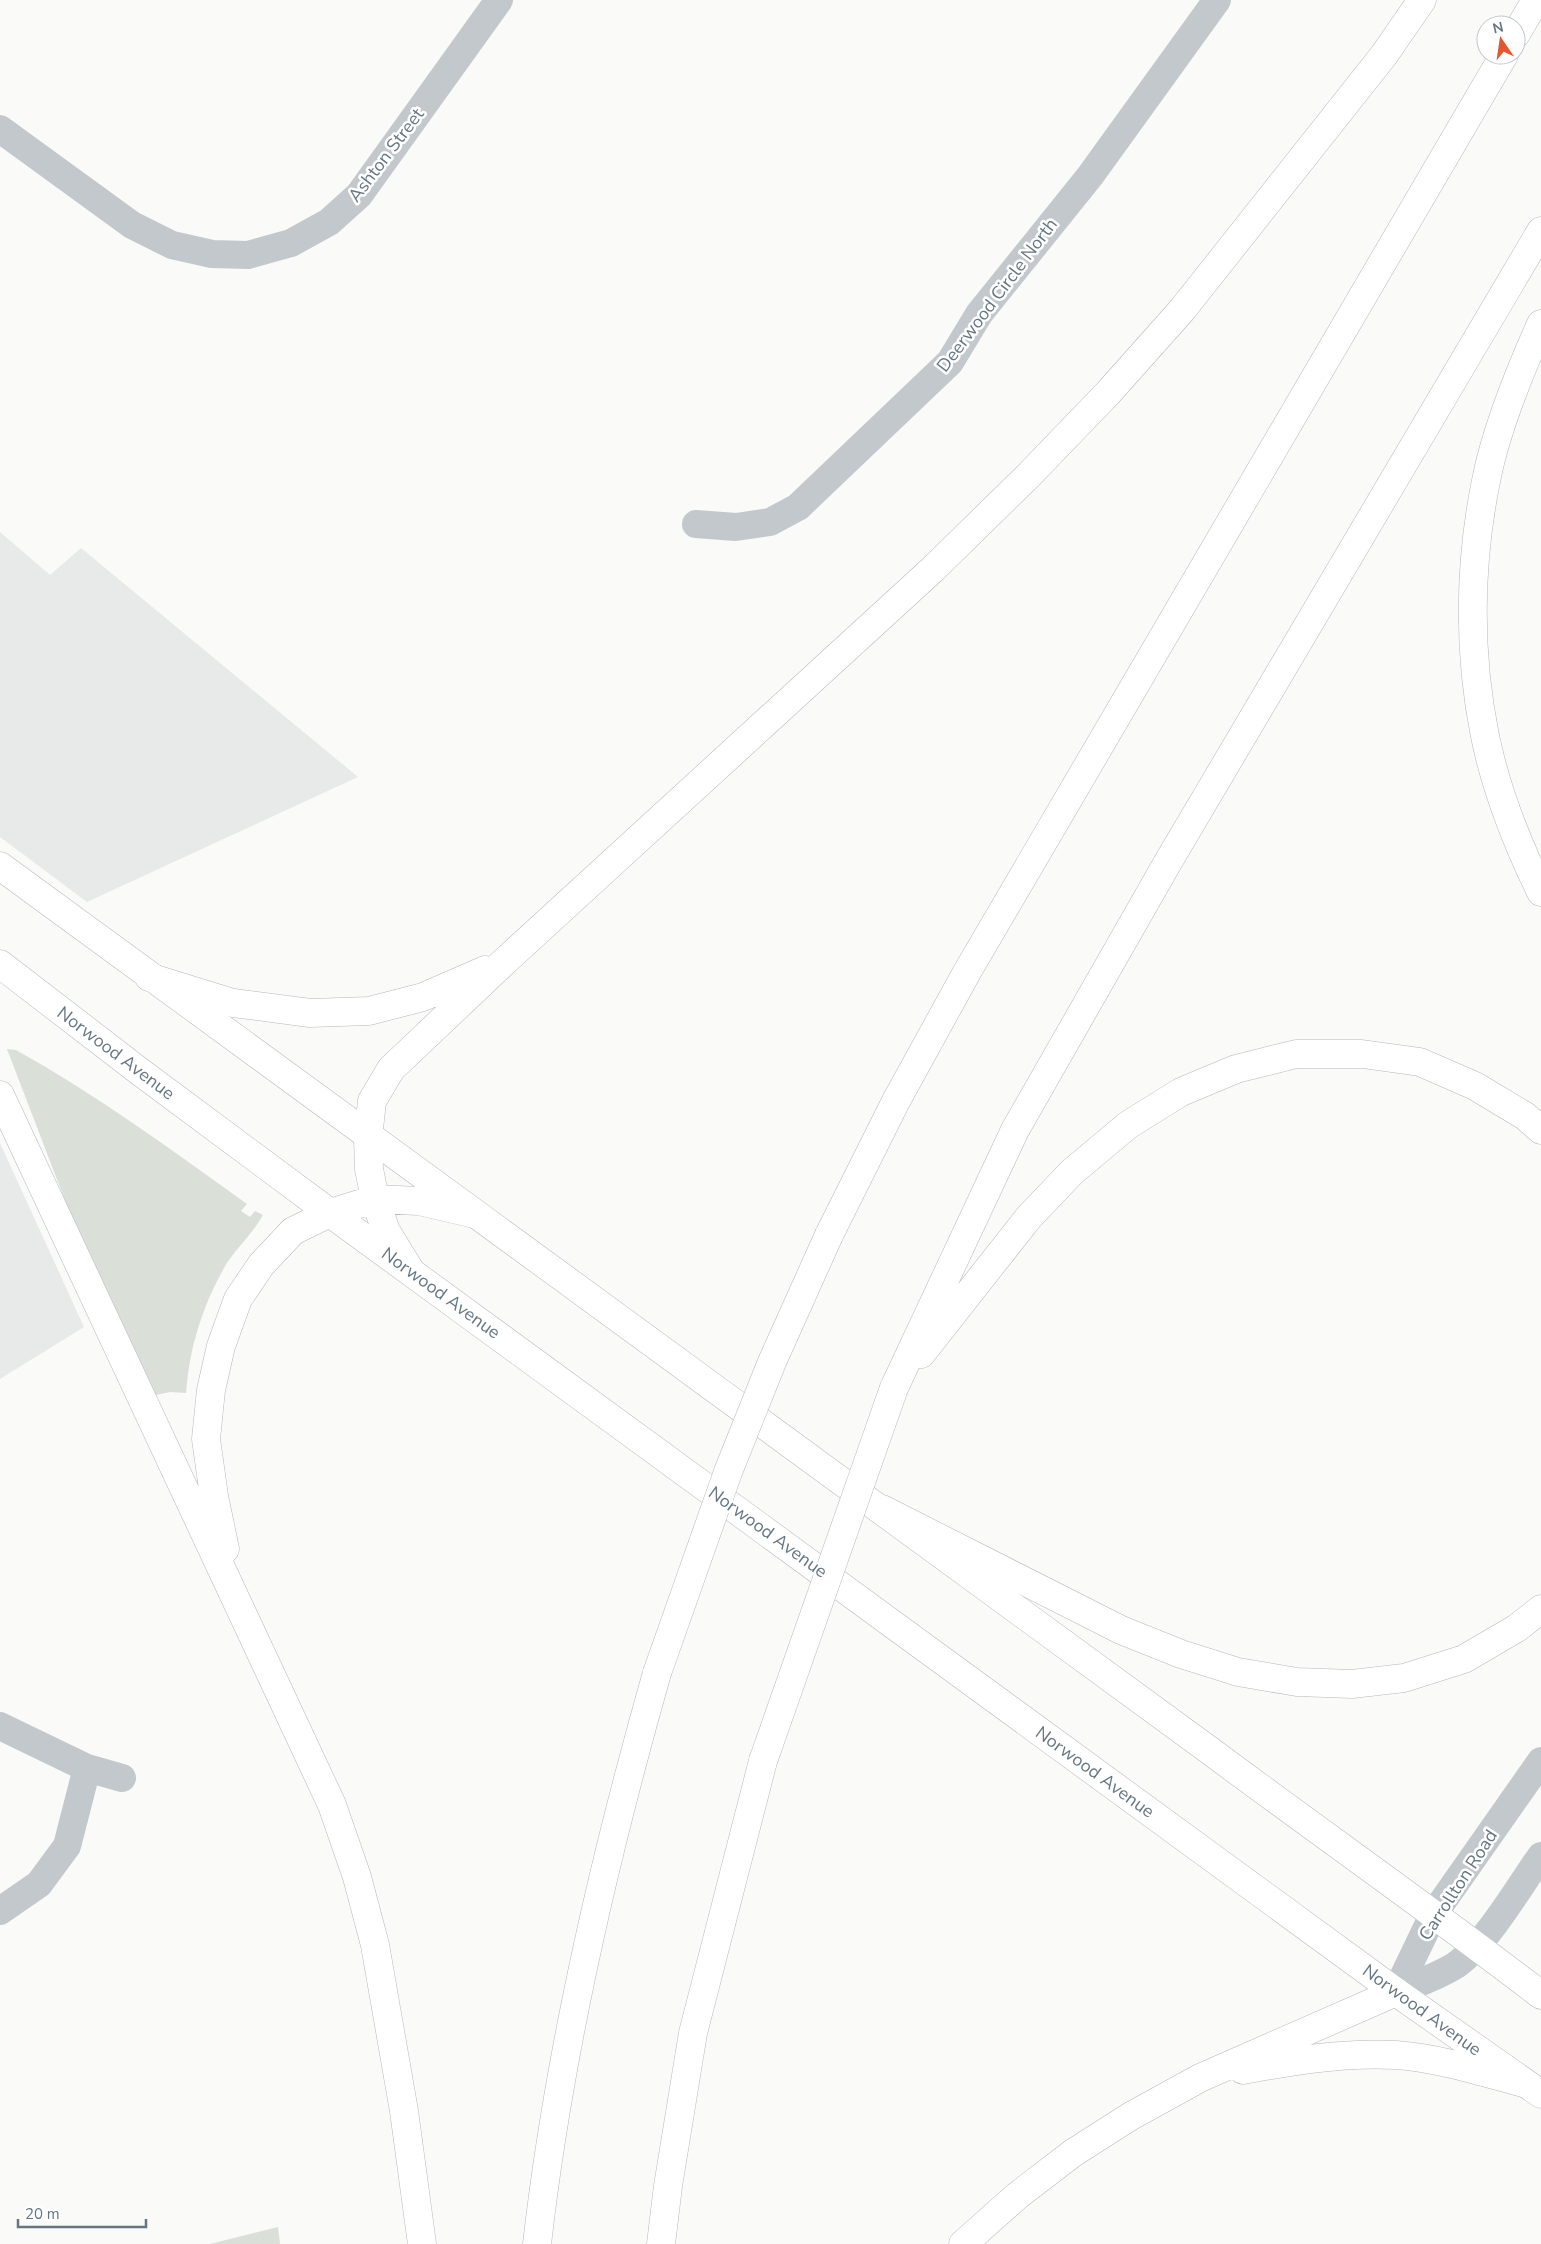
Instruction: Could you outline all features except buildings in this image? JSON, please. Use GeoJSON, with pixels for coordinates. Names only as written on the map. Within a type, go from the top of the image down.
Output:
{"type":"FeatureCollection","features":[{"type":"Feature","properties":{"kind":"main road"},"geometry":{"type":"LineString","coordinates":[[410,1270],[386,1232],[375,1198],[369,1169],[368,1138],[372,1100],[391,1069],[505,961],[933,570],[1108,393],[1182,310],[1248,229],[1384,54],[1422,0]]}},
{"type":"Feature","properties":{"kind":"main road"},"geometry":{"type":"LineString","coordinates":[[1526,17],[1536,0]]}},
{"type":"Feature","properties":{"kind":"main road"},"geometry":{"type":"LineString","coordinates":[[537,2244],[561,2086],[591,1931],[625,1785],[657,1673],[732,1463],[772,1362],[829,1235],[896,1101],[967,972],[1498,65]]}},
{"type":"Feature","properties":{"kind":"main road"},"geometry":{"type":"LineString","coordinates":[[661,2244],[668,2186],[693,2033],[763,1761],[894,1388],[940,1313],[1016,1130],[1093,991],[1541,231]]}},
{"type":"Feature","properties":{"kind":"main road"},"geometry":{"type":"LineString","coordinates":[[1541,324],[1525,360],[1503,422],[1486,480],[1476,540],[1473,601],[1475,668],[1485,737],[1504,804],[1541,892]]}},
{"type":"Feature","properties":{"kind":"main road"},"geometry":{"type":"LineString","coordinates":[[0,866],[368,1138],[882,1509],[1433,1915],[1478,1946],[1541,1995]]}},
{"type":"Feature","properties":{"kind":"main road"},"geometry":{"type":"LineString","coordinates":[[149,977],[233,1003],[304,1013],[359,1011],[423,997],[505,961]]}},
{"type":"Feature","properties":{"kind":"main road","name":"Norwood Avenue"},"geometry":{"type":"LineString","coordinates":[[0,964],[139,1071],[330,1213],[1396,1992],[1532,2089]]}},
{"type":"Feature","properties":{"kind":"main road"},"geometry":{"type":"LineString","coordinates":[[940,1313],[1072,1172],[1135,1120],[1180,1092],[1236,1069],[1296,1054],[1362,1054],[1420,1062],[1476,1086],[1525,1116],[1541,1130]]}},
{"type":"Feature","properties":{"kind":"main road"},"geometry":{"type":"LineString","coordinates":[[0,1095],[332,1805],[357,1877],[376,1945],[415,2184],[422,2244]]}},
{"type":"Feature","properties":{"kind":"main road"},"geometry":{"type":"LineString","coordinates":[[234,1592],[214,1496],[206,1439],[211,1390],[221,1346],[238,1299],[261,1265],[293,1231],[330,1213],[375,1198],[419,1201],[475,1214]]}},
{"type":"Feature","properties":{"kind":"main road"},"geometry":{"type":"LineString","coordinates":[[882,1509],[1121,1630],[1181,1654],[1238,1672],[1297,1682],[1352,1684],[1404,1678],[1464,1659],[1517,1628],[1541,1609]]}},
{"type":"Feature","properties":{"kind":"main road"},"geometry":{"type":"LineString","coordinates":[[963,2244],[1018,2196],[1073,2153],[1131,2116],[1200,2078],[1396,1992]]}},
{"type":"Feature","properties":{"kind":"main road"},"geometry":{"type":"LineString","coordinates":[[1200,2078],[1272,2065],[1342,2057],[1396,2055],[1446,2063],[1532,2089]]}},
{"type":"Feature","properties":{"kind":"street","name":"Ashton Street"},"geometry":{"type":"LineString","coordinates":[[0,129],[132,225],[172,245],[212,254],[248,255],[292,243],[329,222],[358,196],[499,0]]}},
{"type":"Feature","properties":{"kind":"street","name":"Deerwood Circle North"},"geometry":{"type":"LineString","coordinates":[[696,524],[736,527],[770,522],[798,507],[950,362],[980,314],[1090,176],[1217,0]]}},
{"type":"Feature","properties":{"kind":"street"},"geometry":{"type":"LineString","coordinates":[[0,1726],[87,1768],[122,1778]]}},
{"type":"Feature","properties":{"kind":"street","name":"Carrollton Road"},"geometry":{"type":"LineString","coordinates":[[1396,1992],[1433,1915],[1541,1761]]}},
{"type":"Feature","properties":{"kind":"street"},"geometry":{"type":"LineString","coordinates":[[0,1911],[39,1884],[67,1846],[87,1768]]}},
{"type":"Feature","properties":{"kind":"street"},"geometry":{"type":"LineString","coordinates":[[1396,1992],[1429,1980],[1456,1964],[1478,1946],[1541,1856]]}},
{"type":"Feature","properties":{"kind":"shaded area"},"geometry":{"type":"Polygon","coordinates":[[[0,532],[50,575],[81,548],[358,777],[87,902],[0,837],[0,532]]]}},
{"type":"Feature","properties":{"kind":"shaded area"},"geometry":{"type":"Polygon","coordinates":[[[7,1049],[16,1050],[76,1085],[191,1163],[247,1204],[241,1211],[250,1217],[255,1211],[263,1215],[228,1261],[209,1298],[190,1360],[186,1393],[170,1392],[156,1395],[66,1203],[7,1049]]]}},
{"type":"Feature","properties":{"kind":"shaded area"},"geometry":{"type":"Polygon","coordinates":[[[0,1143],[84,1327],[0,1379],[0,1143]]]}},
{"type":"Feature","properties":{"kind":"shaded area"},"geometry":{"type":"Polygon","coordinates":[[[278,2227],[280,2244],[210,2244],[278,2227]]]}}]}
